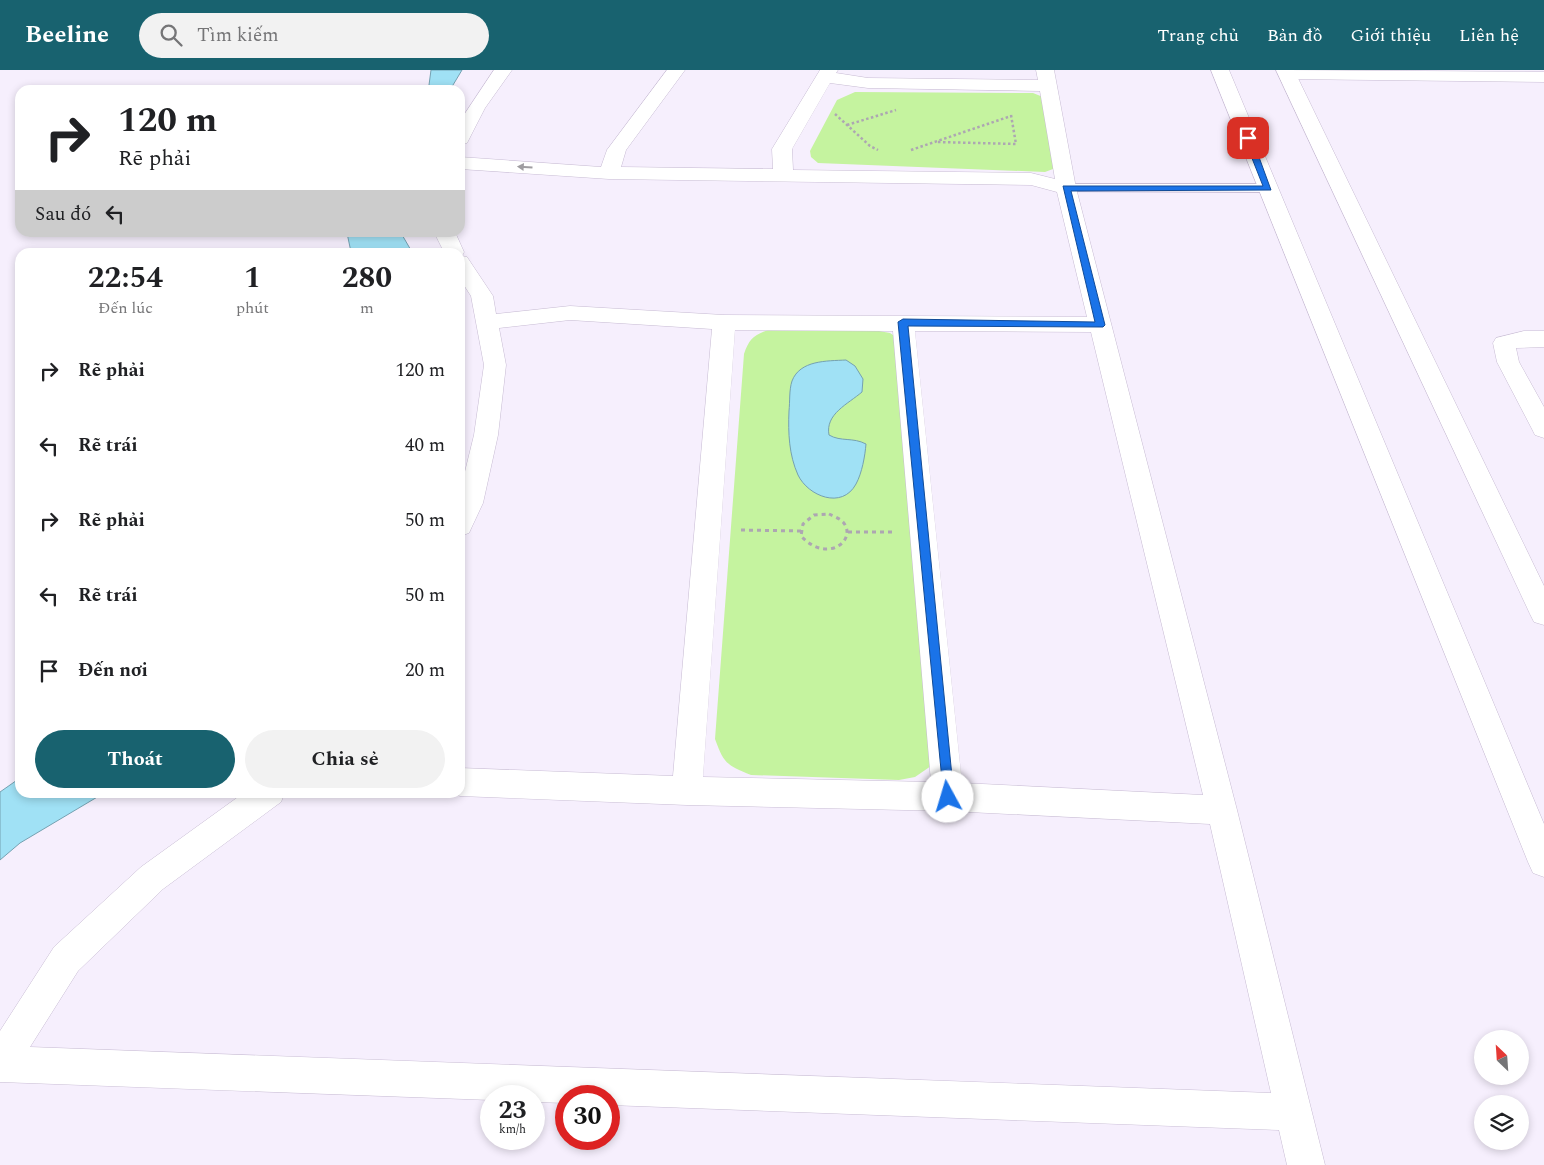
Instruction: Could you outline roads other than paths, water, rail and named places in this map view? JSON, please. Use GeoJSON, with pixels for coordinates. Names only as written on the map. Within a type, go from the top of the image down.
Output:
{"type":"FeatureCollection","features":[{"type":"Feature","properties":{"kind":"street"},"geometry":{"type":"LineString","coordinates":[[465,129],[476,108],[503,70]]}},
{"type":"Feature","properties":{"kind":"street"},"geometry":{"type":"LineString","coordinates":[[609,173],[617,150],[676,70]]}},
{"type":"Feature","properties":{"kind":"street"},"geometry":{"type":"LineString","coordinates":[[1220,70],[1544,862]]}},
{"type":"Feature","properties":{"kind":"street"},"geometry":{"type":"LineString","coordinates":[[1544,77],[1286,72],[1544,614]]}},
{"type":"Feature","properties":{"kind":"street"},"geometry":{"type":"LineString","coordinates":[[783,175],[782,149],[827,74],[868,83],[1005,85],[1046,78],[1066,188],[1222,810],[1306,1165]]}},
{"type":"Feature","properties":{"kind":"street"},"geometry":{"type":"LineString","coordinates":[[465,163],[609,173],[1031,180],[1066,188]]}},
{"type":"Feature","properties":{"kind":"street"},"geometry":{"type":"LineString","coordinates":[[465,180],[1031,193],[1066,188]]}},
{"type":"Feature","properties":{"kind":"street"},"geometry":{"type":"LineString","coordinates":[[465,270],[482,296],[495,365],[486,435],[470,503],[465,514]]}},
{"type":"Feature","properties":{"kind":"street"},"geometry":{"type":"LineString","coordinates":[[487,322],[570,313],[724,322],[1100,325]]}},
{"type":"Feature","properties":{"kind":"street"},"geometry":{"type":"LineString","coordinates":[[687,791],[724,322]]}},
{"type":"Feature","properties":{"kind":"street"},"geometry":{"type":"LineString","coordinates":[[903,322],[948,797]]}},
{"type":"Feature","properties":{"kind":"street"},"geometry":{"type":"LineString","coordinates":[[1544,339],[1524,339],[1504,343],[1508,362],[1544,430]]}},
{"type":"Feature","properties":{"kind":"street"},"geometry":{"type":"LineString","coordinates":[[465,782],[687,791],[948,797],[1222,810]]}},
{"type":"Feature","properties":{"kind":"street"},"geometry":{"type":"LineString","coordinates":[[0,1064],[66,959],[152,878],[262,798]]}},
{"type":"Feature","properties":{"kind":"street"},"geometry":{"type":"LineString","coordinates":[[0,1064],[1294,1112]]}},
{"type":"Feature","properties":{"kind":"lane"},"geometry":{"type":"LineString","coordinates":[[1066,188],[1268,188]]}},
{"type":"Feature","properties":{"kind":"water"},"geometry":{"type":"Polygon","coordinates":[[[431,70],[462,70],[453,85],[429,85],[431,70]]]}},
{"type":"Feature","properties":{"kind":"water"},"geometry":{"type":"Polygon","coordinates":[[[348,237],[403,237],[410,248],[350,248],[348,237]]]}},
{"type":"Feature","properties":{"kind":"water"},"geometry":{"type":"Polygon","coordinates":[[[846,360],[855,366],[863,379],[862,392],[834,415],[829,428],[829,435],[866,444],[862,470],[856,484],[850,492],[842,497],[834,498],[817,494],[809,489],[798,475],[791,452],[789,436],[790,388],[796,374],[808,365],[846,360]]]}},
{"type":"Feature","properties":{"kind":"water"},"geometry":{"type":"Polygon","coordinates":[[[15,782],[15,798],[96,798],[20,843],[0,860],[0,792],[15,782]]]}}]}
